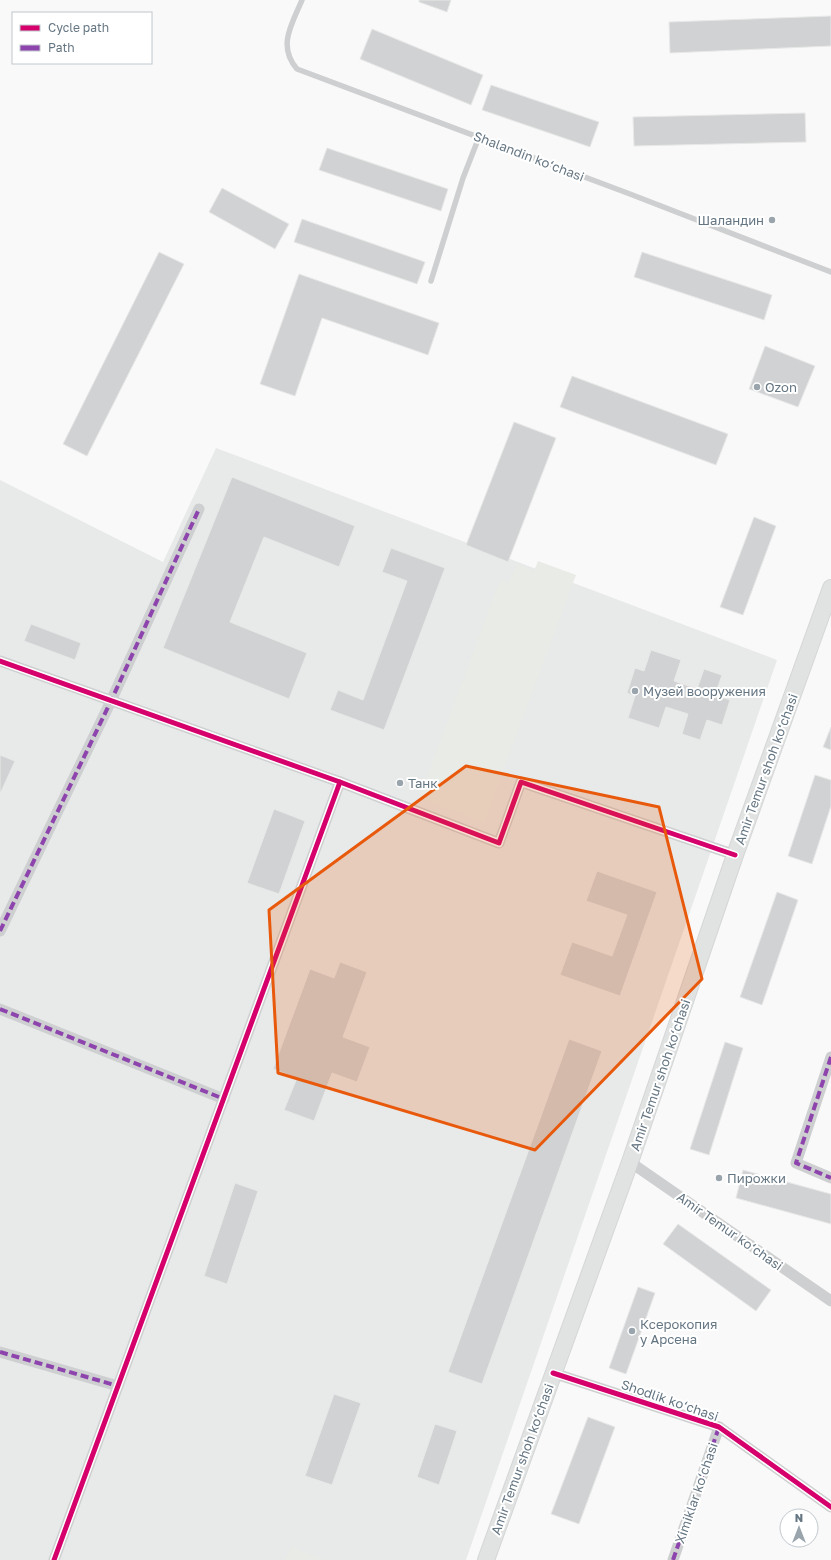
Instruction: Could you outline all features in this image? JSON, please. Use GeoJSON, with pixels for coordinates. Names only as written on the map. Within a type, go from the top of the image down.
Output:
{"type":"FeatureCollection","features":[{"type":"Feature","properties":{"kind":"main road","name":"Amir Temur shoh ko‘chasi"},"geometry":{"type":"LineString","coordinates":[[486,1560],[630,1162],[735,855],[831,588]]}},
{"type":"Feature","properties":{"kind":"street"},"geometry":{"type":"LineString","coordinates":[[0,931],[112,702],[199,509]]}},
{"type":"Feature","properties":{"kind":"street"},"geometry":{"type":"LineString","coordinates":[[0,661],[340,782],[499,842],[521,782],[735,855]]}},
{"type":"Feature","properties":{"kind":"street"},"geometry":{"type":"LineString","coordinates":[[54,1560],[340,782]]}},
{"type":"Feature","properties":{"kind":"street"},"geometry":{"type":"LineString","coordinates":[[0,1010],[224,1099]]}},
{"type":"Feature","properties":{"kind":"street"},"geometry":{"type":"LineString","coordinates":[[831,1058],[796,1163],[831,1178]]}},
{"type":"Feature","properties":{"kind":"street","name":"Amir Temur ko‘chasi"},"geometry":{"type":"LineString","coordinates":[[630,1162],[831,1300]]}},
{"type":"Feature","properties":{"kind":"street"},"geometry":{"type":"LineString","coordinates":[[0,1352],[118,1386]]}},
{"type":"Feature","properties":{"kind":"street","name":"Shodlik ko‘chasi"},"geometry":{"type":"LineString","coordinates":[[553,1373],[719,1427],[831,1506]]}},
{"type":"Feature","properties":{"kind":"street","name":"Ximiklar ko‘chasi"},"geometry":{"type":"LineString","coordinates":[[673,1560],[719,1427]]}},
{"type":"Feature","properties":{"kind":"lane","name":"Shalandin ko‘chasi"},"geometry":{"type":"LineString","coordinates":[[302,0],[286,44],[287,54],[297,68],[831,272]]}},
{"type":"Feature","properties":{"kind":"lane"},"geometry":{"type":"LineString","coordinates":[[431,281],[463,178],[479,137]]}},
{"type":"Feature","properties":{"kind":"highlighted area"},"geometry":{"type":"Polygon","coordinates":[[[466,766],[659,807],[702,979],[535,1150],[278,1073],[269,910],[466,766]]]}},
{"type":"Feature","properties":{"kind":"shaded area"},"geometry":{"type":"Polygon","coordinates":[[[216,448],[777,660],[466,1560],[0,1560],[0,480],[163,562],[216,448]]]}},
{"type":"Feature","properties":{"kind":"shaded area"},"geometry":{"type":"Polygon","coordinates":[[[538,561],[576,575],[484,822],[419,798],[500,580],[509,583],[517,564],[534,571],[538,561]]]}},
{"type":"Feature","properties":{"kind":"shaded area"},"geometry":{"type":"Polygon","coordinates":[[[291,1547],[325,1560],[285,1560],[291,1547]]]}},
{"type":"Feature","properties":{"kind":"building"},"geometry":{"type":"Polygon","coordinates":[[[419,0],[451,0],[447,12],[419,2],[419,0]]]}},
{"type":"Feature","properties":{"kind":"building"},"geometry":{"type":"Polygon","coordinates":[[[831,16],[831,46],[670,53],[669,22],[831,16]]]}},
{"type":"Feature","properties":{"kind":"building"},"geometry":{"type":"Polygon","coordinates":[[[372,29],[483,75],[471,105],[360,59],[372,29]]]}},
{"type":"Feature","properties":{"kind":"building"},"geometry":{"type":"Polygon","coordinates":[[[491,85],[599,122],[590,147],[482,110],[491,85]]]}},
{"type":"Feature","properties":{"kind":"building"},"geometry":{"type":"Polygon","coordinates":[[[805,113],[806,142],[634,146],[633,117],[805,113]]]}},
{"type":"Feature","properties":{"kind":"building"},"geometry":{"type":"Polygon","coordinates":[[[327,148],[448,189],[441,211],[319,170],[327,148]]]}},
{"type":"Feature","properties":{"kind":"building"},"geometry":{"type":"Polygon","coordinates":[[[222,188],[289,224],[275,249],[209,212],[222,188]]]}},
{"type":"Feature","properties":{"kind":"building"},"geometry":{"type":"Polygon","coordinates":[[[302,219],[425,262],[417,284],[294,242],[302,219]]]}},
{"type":"Feature","properties":{"kind":"building"},"geometry":{"type":"Polygon","coordinates":[[[159,252],[184,264],[87,456],[63,444],[159,252]]]}},
{"type":"Feature","properties":{"kind":"building"},"geometry":{"type":"Polygon","coordinates":[[[642,252],[772,295],[764,320],[634,277],[642,252]]]}},
{"type":"Feature","properties":{"kind":"building"},"geometry":{"type":"Polygon","coordinates":[[[299,274],[439,323],[428,355],[322,318],[295,396],[260,384],[299,274]]]}},
{"type":"Feature","properties":{"kind":"building"},"geometry":{"type":"Polygon","coordinates":[[[765,346],[815,366],[798,407],[749,389],[765,346]]]}},
{"type":"Feature","properties":{"kind":"building"},"geometry":{"type":"Polygon","coordinates":[[[572,376],[728,434],[716,465],[560,407],[572,376]]]}},
{"type":"Feature","properties":{"kind":"building"},"geometry":{"type":"Polygon","coordinates":[[[514,422],[556,438],[508,562],[466,545],[514,422]]]}},
{"type":"Feature","properties":{"kind":"building"},"geometry":{"type":"Polygon","coordinates":[[[232,477],[355,526],[339,567],[264,537],[230,622],[307,653],[289,699],[163,648],[232,477]]]}},
{"type":"Feature","properties":{"kind":"building"},"geometry":{"type":"Polygon","coordinates":[[[754,517],[776,526],[743,615],[720,607],[754,517]]]}},
{"type":"Feature","properties":{"kind":"building"},"geometry":{"type":"Polygon","coordinates":[[[391,548],[445,568],[384,730],[330,710],[338,690],[363,700],[407,581],[382,572],[391,548]]]}},
{"type":"Feature","properties":{"kind":"building"},"geometry":{"type":"Polygon","coordinates":[[[31,624],[81,643],[75,660],[24,641],[31,624]]]}},
{"type":"Feature","properties":{"kind":"building"},"geometry":{"type":"Polygon","coordinates":[[[651,650],[681,660],[674,681],[697,689],[704,669],[722,675],[715,695],[730,700],[722,725],[707,720],[700,740],[682,734],[688,714],[666,707],[659,728],[628,718],[635,696],[627,693],[635,668],[644,671],[651,650]]]}},
{"type":"Feature","properties":{"kind":"building"},"geometry":{"type":"Polygon","coordinates":[[[831,727],[831,750],[823,747],[831,727]]]}},
{"type":"Feature","properties":{"kind":"building"},"geometry":{"type":"Polygon","coordinates":[[[0,755],[15,761],[0,794],[0,755]]]}},
{"type":"Feature","properties":{"kind":"building"},"geometry":{"type":"Polygon","coordinates":[[[815,775],[831,780],[831,806],[812,864],[788,856],[815,775]]]}},
{"type":"Feature","properties":{"kind":"building"},"geometry":{"type":"Polygon","coordinates":[[[274,809],[305,821],[279,894],[247,883],[274,809]]]}},
{"type":"Feature","properties":{"kind":"building"},"geometry":{"type":"Polygon","coordinates":[[[597,871],[657,892],[620,996],[560,975],[572,942],[612,956],[627,915],[586,901],[597,871]]]}},
{"type":"Feature","properties":{"kind":"building"},"geometry":{"type":"Polygon","coordinates":[[[777,892],[798,900],[762,1005],[740,997],[777,892]]]}},
{"type":"Feature","properties":{"kind":"building"},"geometry":{"type":"Polygon","coordinates":[[[340,962],[367,972],[343,1037],[370,1047],[357,1082],[332,1073],[314,1121],[284,1110],[297,1078],[273,1069],[310,969],[334,978],[340,962]]]}},
{"type":"Feature","properties":{"kind":"building"},"geometry":{"type":"Polygon","coordinates":[[[569,1039],[602,1051],[482,1384],[448,1372],[569,1039]]]}},
{"type":"Feature","properties":{"kind":"building"},"geometry":{"type":"Polygon","coordinates":[[[725,1042],[743,1048],[709,1155],[690,1149],[725,1042]]]}},
{"type":"Feature","properties":{"kind":"building"},"geometry":{"type":"Polygon","coordinates":[[[743,1170],[831,1194],[831,1224],[736,1198],[743,1170]]]}},
{"type":"Feature","properties":{"kind":"building"},"geometry":{"type":"Polygon","coordinates":[[[235,1183],[258,1191],[227,1284],[204,1276],[235,1183]]]}},
{"type":"Feature","properties":{"kind":"building"},"geometry":{"type":"Polygon","coordinates":[[[678,1224],[771,1290],[756,1311],[663,1244],[678,1224]]]}},
{"type":"Feature","properties":{"kind":"building"},"geometry":{"type":"Polygon","coordinates":[[[638,1287],[655,1293],[626,1374],[609,1368],[638,1287]]]}},
{"type":"Feature","properties":{"kind":"building"},"geometry":{"type":"Polygon","coordinates":[[[334,1394],[361,1403],[332,1485],[305,1476],[334,1394]]]}},
{"type":"Feature","properties":{"kind":"building"},"geometry":{"type":"Polygon","coordinates":[[[588,1417],[615,1427],[579,1524],[551,1514],[588,1417]]]}},
{"type":"Feature","properties":{"kind":"building"},"geometry":{"type":"Polygon","coordinates":[[[435,1424],[457,1431],[439,1485],[417,1477],[435,1424]]]}},
{"type":"Feature","properties":{"kind":"marked path"},"geometry":{"type":"LineString","coordinates":[[0,931],[111,701],[199,509]]}},
{"type":"Feature","properties":{"kind":"marked path"},"geometry":{"type":"LineString","coordinates":[[0,1009],[224,1099]]}},
{"type":"Feature","properties":{"kind":"marked path"},"geometry":{"type":"LineString","coordinates":[[831,1057],[796,1163],[831,1178]]}},
{"type":"Feature","properties":{"kind":"marked path"},"geometry":{"type":"LineString","coordinates":[[0,1352],[118,1386]]}},
{"type":"Feature","properties":{"kind":"marked path"},"geometry":{"type":"LineString","coordinates":[[673,1560],[719,1427]]}},
{"type":"Feature","properties":{"kind":"cycle path"},"geometry":{"type":"LineString","coordinates":[[0,661],[340,782],[499,843],[521,782],[735,855]]}},
{"type":"Feature","properties":{"kind":"cycle path"},"geometry":{"type":"LineString","coordinates":[[54,1560],[340,782]]}},
{"type":"Feature","properties":{"kind":"cycle path"},"geometry":{"type":"LineString","coordinates":[[553,1373],[719,1427],[831,1507]]}},
{"type":"Feature","properties":{"kind":"place","name":"Шаландин"},"geometry":{"type":"Point","coordinates":[772,220]}},
{"type":"Feature","properties":{"kind":"place","name":"Ozon"},"geometry":{"type":"Point","coordinates":[757,387]}},
{"type":"Feature","properties":{"kind":"place","name":"Музей вооружения"},"geometry":{"type":"Point","coordinates":[635,691]}},
{"type":"Feature","properties":{"kind":"place","name":"Танк"},"geometry":{"type":"Point","coordinates":[400,783]}},
{"type":"Feature","properties":{"kind":"place","name":"Пирожки"},"geometry":{"type":"Point","coordinates":[719,1178]}},
{"type":"Feature","properties":{"kind":"place","name":"Ксерокопия у Арсена"},"geometry":{"type":"Point","coordinates":[632,1331]}}]}
